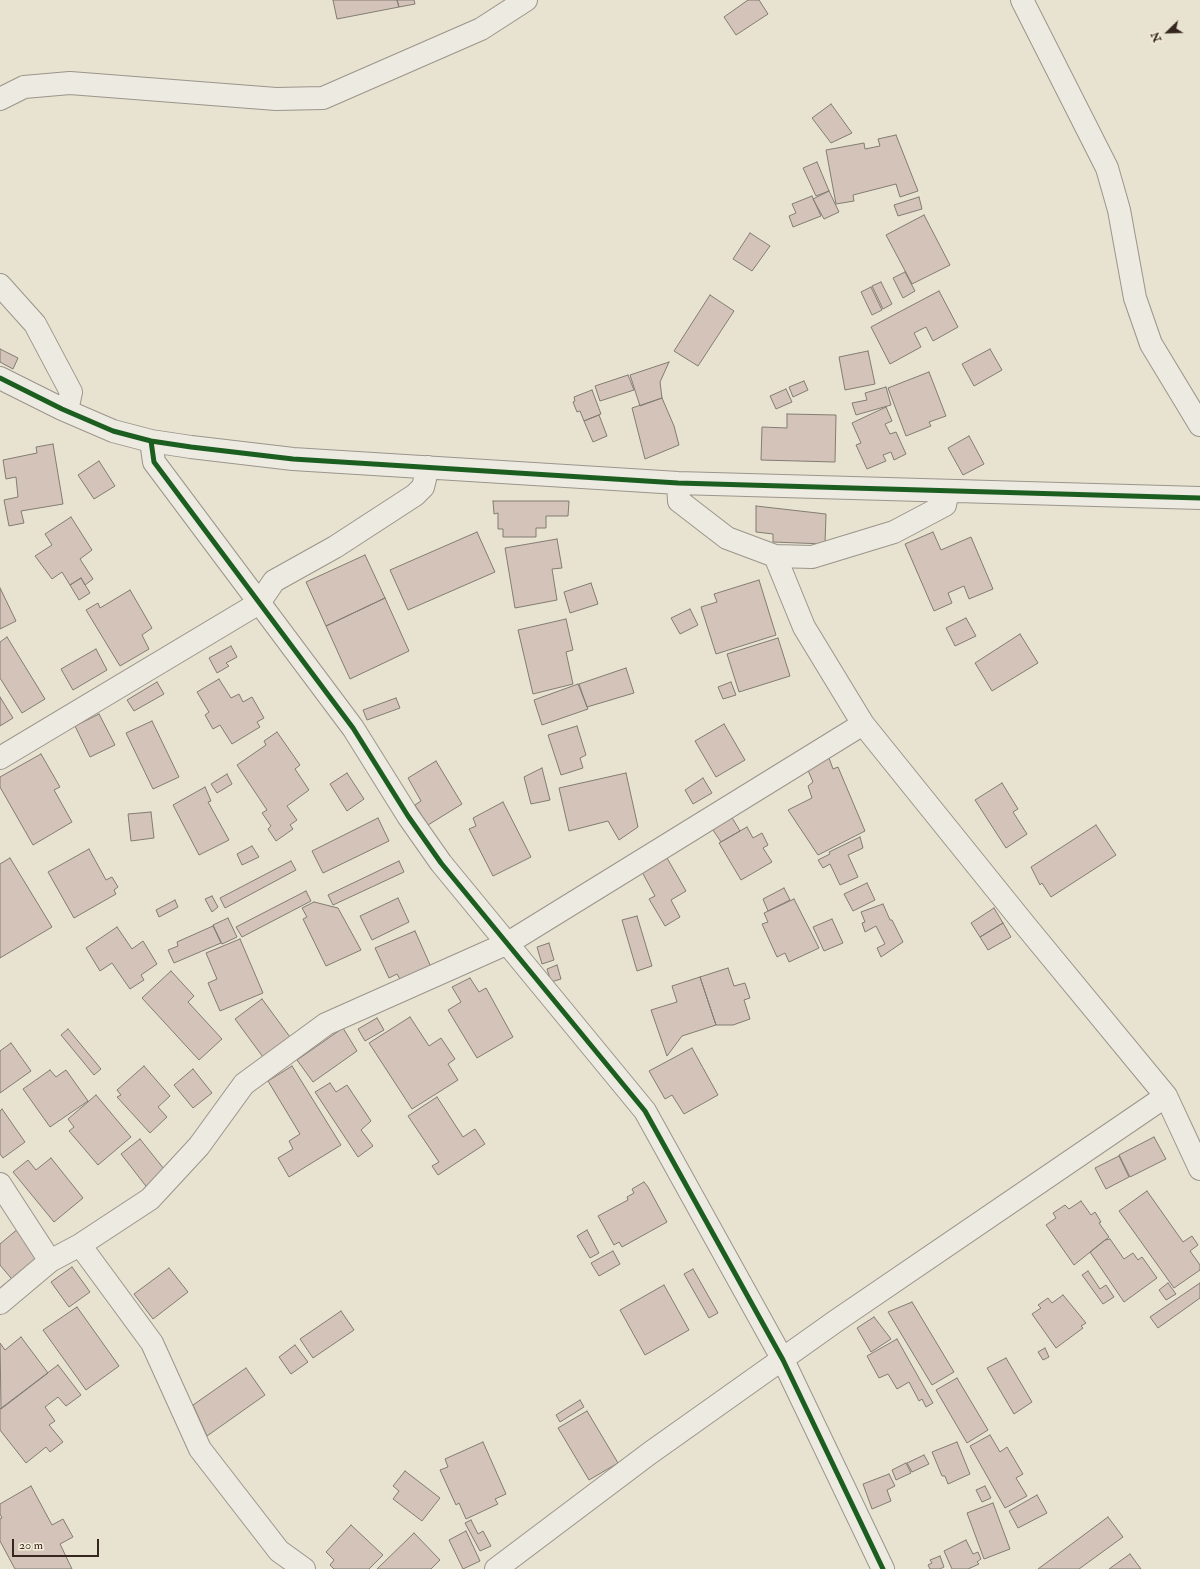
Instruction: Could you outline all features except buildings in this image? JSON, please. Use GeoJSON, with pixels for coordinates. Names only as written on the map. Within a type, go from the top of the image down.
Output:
{"type":"FeatureCollection","features":[{"type":"Feature","properties":{"kind":"street"},"geometry":{"type":"LineString","coordinates":[[0,99],[24,87],[70,83],[276,99],[323,98],[481,29],[526,0]]}},
{"type":"Feature","properties":{"kind":"street"},"geometry":{"type":"LineString","coordinates":[[1022,0],[1107,168],[1118,210],[1135,298],[1151,344],[1200,425]]}},
{"type":"Feature","properties":{"kind":"street"},"geometry":{"type":"LineString","coordinates":[[0,285],[35,324],[68,385],[71,392],[67,411]]}},
{"type":"Feature","properties":{"kind":"street"},"geometry":{"type":"LineString","coordinates":[[0,378],[67,411],[113,431],[150,441],[293,459],[678,483],[1200,498]]}},
{"type":"Feature","properties":{"kind":"street"},"geometry":{"type":"LineString","coordinates":[[150,441],[154,462],[352,728],[408,816],[441,862],[645,1111],[783,1360],[883,1569]]}},
{"type":"Feature","properties":{"kind":"street"},"geometry":{"type":"LineString","coordinates":[[0,758],[259,603],[274,581],[335,547],[416,495],[423,488],[428,468]]}},
{"type":"Feature","properties":{"kind":"street"},"geometry":{"type":"LineString","coordinates":[[678,483],[679,501],[727,538],[775,556],[812,557],[894,532],[945,504],[948,491]]}},
{"type":"Feature","properties":{"kind":"street"},"geometry":{"type":"LineString","coordinates":[[775,556],[804,627],[863,724],[1025,925],[1166,1096],[1200,1169]]}},
{"type":"Feature","properties":{"kind":"street"},"geometry":{"type":"LineString","coordinates":[[0,1303],[50,1261],[80,1245],[150,1198],[199,1146],[244,1084],[280,1056],[326,1024],[508,943],[863,724]]}},
{"type":"Feature","properties":{"kind":"street"},"geometry":{"type":"LineString","coordinates":[[496,1569],[650,1453],[836,1322],[1166,1096]]}},
{"type":"Feature","properties":{"kind":"street"},"geometry":{"type":"LineString","coordinates":[[0,1184],[50,1261]]}},
{"type":"Feature","properties":{"kind":"street"},"geometry":{"type":"LineString","coordinates":[[80,1245],[152,1343],[200,1449],[280,1551],[304,1569]]}},
{"type":"Feature","properties":{"kind":"cycle path"},"geometry":{"type":"LineString","coordinates":[[0,378],[62,409],[113,431],[151,441],[293,459],[678,483],[1200,498]]}},
{"type":"Feature","properties":{"kind":"cycle path"},"geometry":{"type":"LineString","coordinates":[[151,441],[154,462],[353,728],[408,816],[441,863],[645,1111],[783,1360],[883,1569]]}}]}
